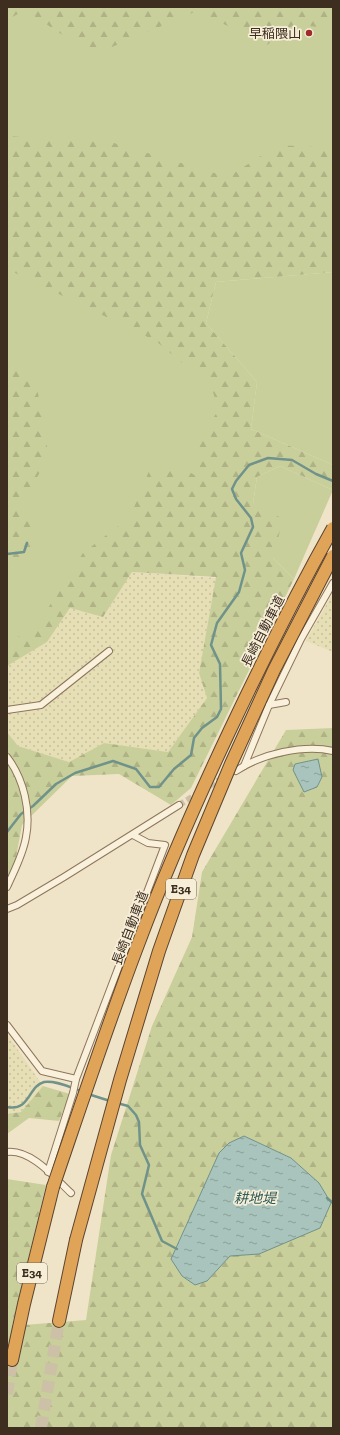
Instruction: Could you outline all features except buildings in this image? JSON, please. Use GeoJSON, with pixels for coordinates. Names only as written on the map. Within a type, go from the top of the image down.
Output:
{"type":"FeatureCollection","features":[{"type":"Feature","properties":{"kind":"highway","name":"長崎自動車道"},"geometry":{"type":"LineString","coordinates":[[12,1360],[24,1304],[53,1187],[99,1050],[139,941],[173,857],[261,664],[314,561],[333,528]]}},
{"type":"Feature","properties":{"kind":"highway","name":"E34"},"geometry":{"type":"LineString","coordinates":[[59,1321],[76,1240],[120,1080],[158,951],[193,855],[231,764],[274,670],[333,556]]}},
{"type":"Feature","properties":{"kind":"street"},"geometry":{"type":"LineString","coordinates":[[244,766],[269,705],[301,639],[333,583]]}},
{"type":"Feature","properties":{"kind":"street"},"geometry":{"type":"LineString","coordinates":[[7,710],[41,705],[109,651]]}},
{"type":"Feature","properties":{"kind":"street"},"geometry":{"type":"LineString","coordinates":[[269,705],[286,702]]}},
{"type":"Feature","properties":{"kind":"street"},"geometry":{"type":"LineString","coordinates":[[236,771],[244,766],[283,751],[322,748],[333,751]]}},
{"type":"Feature","properties":{"kind":"street"},"geometry":{"type":"LineString","coordinates":[[7,757],[21,780],[27,817],[26,837],[19,861],[7,887]]}},
{"type":"Feature","properties":{"kind":"street"},"geometry":{"type":"LineString","coordinates":[[7,909],[17,905],[133,835],[179,805]]}},
{"type":"Feature","properties":{"kind":"street"},"geometry":{"type":"LineString","coordinates":[[48,1172],[76,1079],[165,845],[148,843],[133,835]]}},
{"type":"Feature","properties":{"kind":"street"},"geometry":{"type":"LineString","coordinates":[[7,1025],[42,1071],[76,1079]]}},
{"type":"Feature","properties":{"kind":"street"},"geometry":{"type":"LineString","coordinates":[[7,1152],[21,1153],[33,1159],[71,1193]]}},
{"type":"Feature","properties":{"kind":"shaded area"},"geometry":{"type":"Polygon","coordinates":[[[132,572],[216,578],[199,673],[207,698],[168,752],[104,743],[69,762],[18,746],[7,732],[7,666],[47,642],[70,608],[103,617],[132,572]]]}},
{"type":"Feature","properties":{"kind":"shaded area"},"geometry":{"type":"Polygon","coordinates":[[[333,593],[333,652],[306,641],[333,593]]]}},
{"type":"Feature","properties":{"kind":"shaded area"},"geometry":{"type":"Polygon","coordinates":[[[7,1034],[43,1086],[21,1112],[7,1114],[7,1034]]]}},
{"type":"Feature","properties":{"kind":"green space"},"geometry":{"type":"Polygon","coordinates":[[[7,7],[333,7],[333,258],[164,284],[234,392],[208,480],[88,572],[7,663],[7,7]]]}},
{"type":"Feature","properties":{"kind":"green space"},"geometry":{"type":"Polygon","coordinates":[[[7,7],[333,7],[333,29],[295,24],[267,45],[197,11],[93,55],[25,10],[7,20],[7,7]]]}},
{"type":"Feature","properties":{"kind":"green space"},"geometry":{"type":"Polygon","coordinates":[[[7,136],[114,143],[228,177],[278,145],[333,148],[333,272],[216,282],[206,323],[257,382],[251,429],[333,465],[333,490],[280,466],[257,477],[253,503],[283,519],[273,558],[294,579],[191,788],[171,805],[119,774],[72,776],[22,825],[15,863],[7,877],[7,732],[18,746],[69,762],[104,743],[168,752],[207,698],[199,673],[216,577],[132,572],[103,617],[70,608],[47,642],[7,666],[7,646],[43,616],[83,553],[130,517],[149,471],[183,468],[201,479],[197,444],[219,409],[211,387],[156,341],[7,269],[7,136]]]}},
{"type":"Feature","properties":{"kind":"green space"},"geometry":{"type":"Polygon","coordinates":[[[333,272],[333,465],[251,429],[257,382],[206,323],[216,282],[333,272]]]}},
{"type":"Feature","properties":{"kind":"green space"},"geometry":{"type":"Polygon","coordinates":[[[7,359],[38,393],[49,458],[21,503],[38,544],[7,578],[7,359]]]}},
{"type":"Feature","properties":{"kind":"green space"},"geometry":{"type":"Polygon","coordinates":[[[280,466],[333,490],[294,579],[273,558],[253,503],[257,477],[280,466]]]}},
{"type":"Feature","properties":{"kind":"green space"},"geometry":{"type":"Polygon","coordinates":[[[333,728],[333,1428],[7,1428],[7,1179],[46,1185],[12,1326],[86,1320],[111,1155],[152,1026],[192,937],[202,872],[286,730],[333,728]]]}},
{"type":"Feature","properties":{"kind":"green space"},"geometry":{"type":"Polygon","coordinates":[[[43,1086],[70,1094],[59,1121],[29,1118],[7,1134],[7,1114],[21,1112],[43,1086]]]}},
{"type":"Feature","properties":{"kind":"water"},"geometry":{"type":"Polygon","coordinates":[[[318,759],[322,777],[317,787],[304,792],[293,770],[295,764],[318,759]]]}},
{"type":"Feature","properties":{"kind":"water","name":"耕地堤"},"geometry":{"type":"Polygon","coordinates":[[[244,1136],[291,1158],[319,1183],[331,1203],[320,1228],[259,1254],[230,1256],[207,1281],[195,1285],[182,1276],[171,1259],[219,1153],[229,1143],[244,1136]]]}},
{"type":"Feature","properties":{"kind":"waterway"},"geometry":{"type":"LineString","coordinates":[[7,832],[21,814],[33,806],[56,784],[75,773],[113,761],[136,769],[150,787],[159,787],[174,769],[191,755],[194,738],[202,728],[217,717],[221,709],[220,664],[211,645],[217,623],[239,592],[245,570],[241,553],[253,527],[251,518],[236,499],[232,489],[236,481],[249,465],[268,458],[292,460],[316,474],[333,481]]}},
{"type":"Feature","properties":{"kind":"waterway"},"geometry":{"type":"LineString","coordinates":[[7,554],[24,552],[27,543]]}},
{"type":"Feature","properties":{"kind":"waterway"},"geometry":{"type":"LineString","coordinates":[[7,1107],[15,1108],[20,1106],[25,1102],[35,1088],[44,1082],[58,1083],[82,1091]]}},
{"type":"Feature","properties":{"kind":"waterway"},"geometry":{"type":"LineString","coordinates":[[88,1094],[110,1101]]}},
{"type":"Feature","properties":{"kind":"waterway"},"geometry":{"type":"LineString","coordinates":[[117,1103],[128,1106],[136,1115],[139,1122],[140,1145],[149,1165],[142,1194],[162,1241],[177,1249]]}},
{"type":"Feature","properties":{"kind":"waterway"},"geometry":{"type":"LineString","coordinates":[[327,1198],[333,1203]]}},
{"type":"Feature","properties":{"kind":"tunnel"},"geometry":{"type":"LineString","coordinates":[[179,805],[224,777]]}},
{"type":"Feature","properties":{"kind":"tunnel"},"geometry":{"type":"LineString","coordinates":[[41,1428],[59,1321]]}},
{"type":"Feature","properties":{"kind":"tunnel"},"geometry":{"type":"LineString","coordinates":[[7,1394],[12,1360]]}},
{"type":"Feature","properties":{"kind":"place","name":"早稲隈山"},"geometry":{"type":"Point","coordinates":[309,33]}}]}
